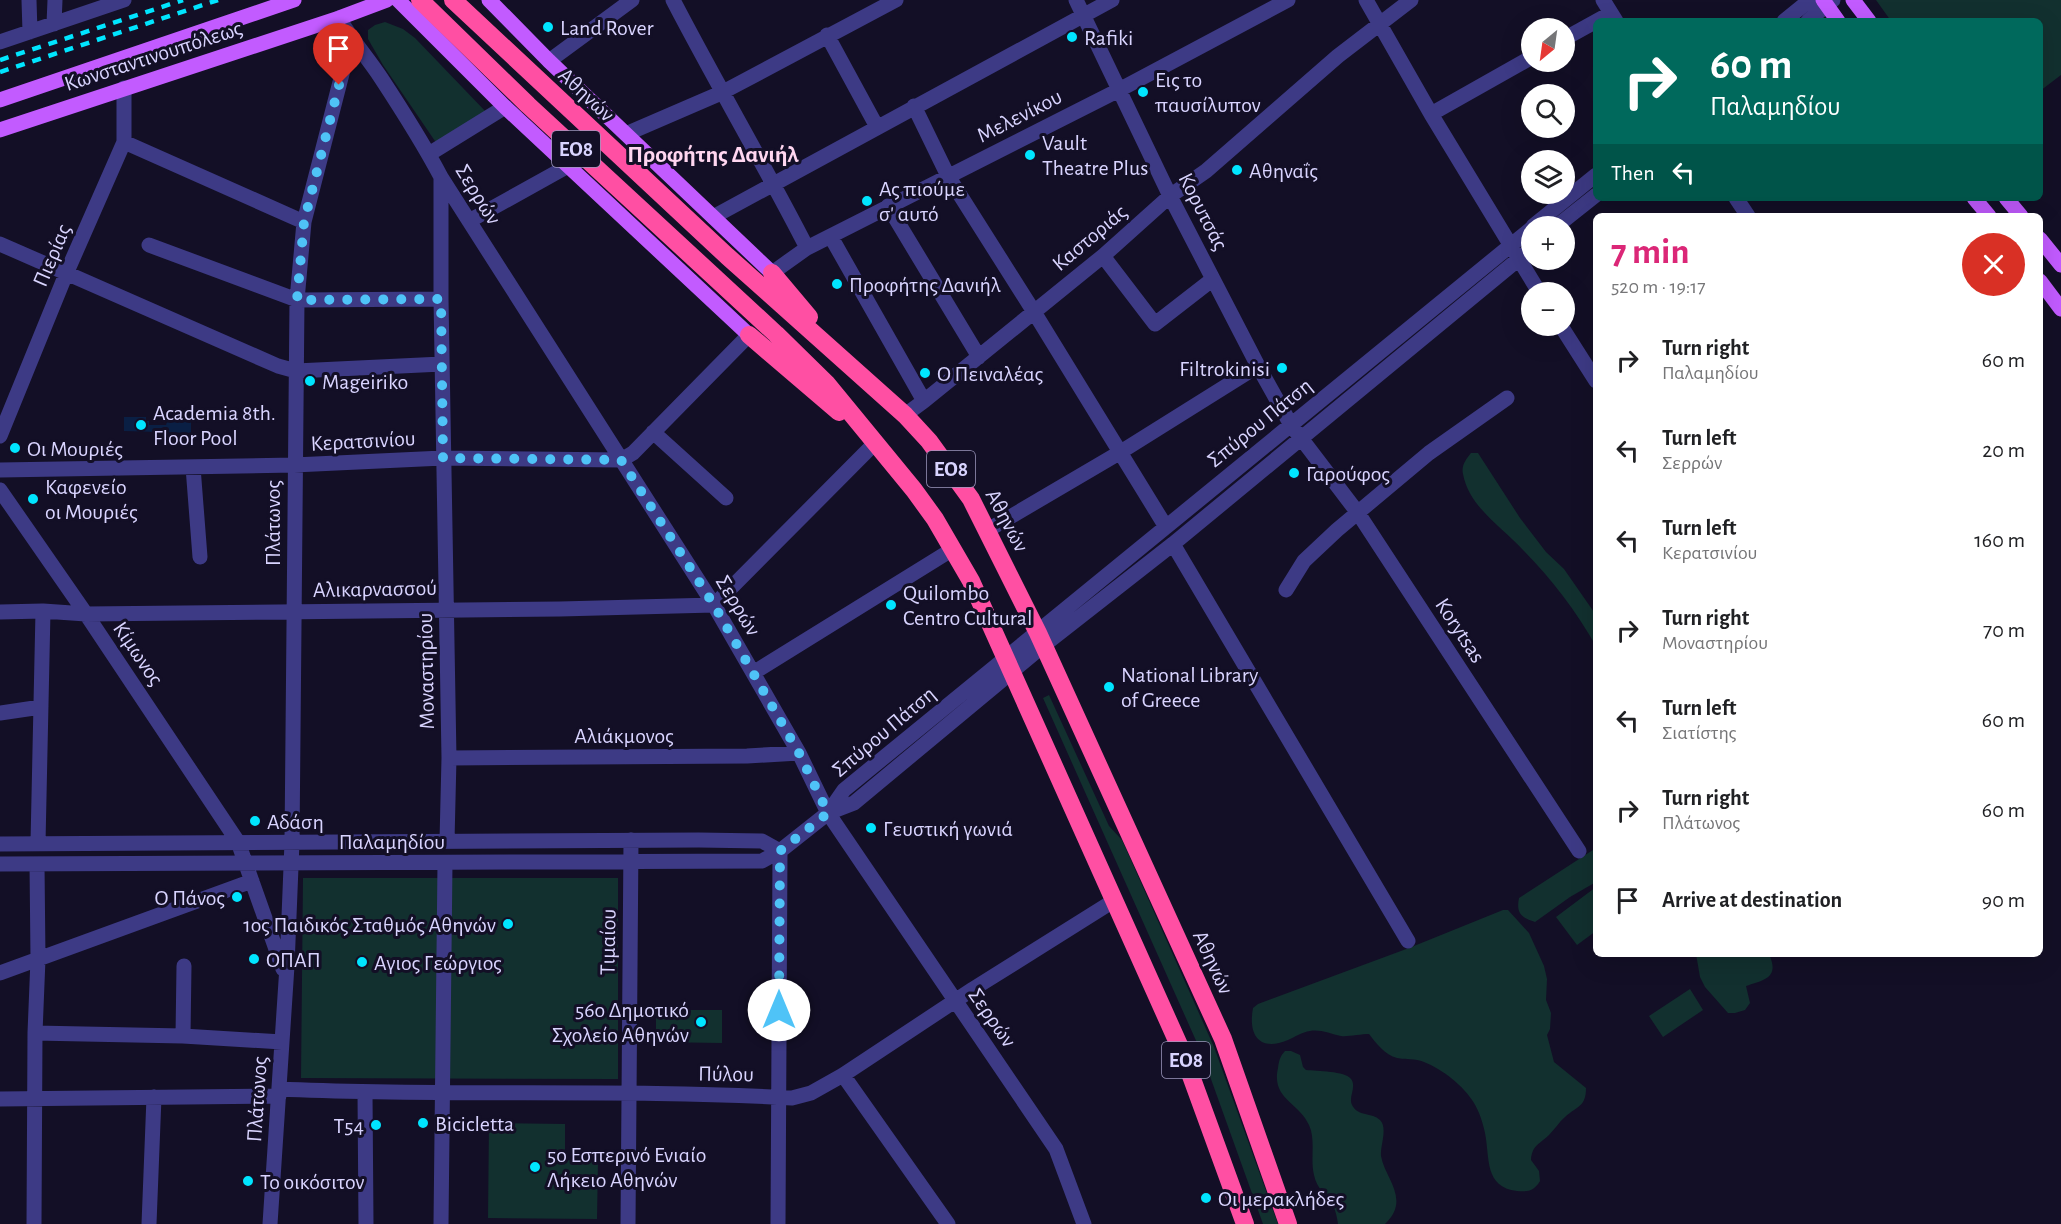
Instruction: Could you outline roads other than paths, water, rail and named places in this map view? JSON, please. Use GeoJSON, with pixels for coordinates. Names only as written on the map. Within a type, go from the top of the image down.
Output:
{"type":"FeatureCollection","features":[{"type":"Feature","properties":{"kind":"highway","name":"ΕΟ8"},"geometry":{"type":"LineString","coordinates":[[420,0],[519,97],[710,273],[826,384],[914,490],[971,581],[1115,900],[1183,1054],[1245,1224]]}},
{"type":"Feature","properties":{"kind":"highway","name":"Αθηνών"},"geometry":{"type":"LineString","coordinates":[[453,0],[727,256],[905,415],[950,467],[988,530],[1041,639],[1223,1039],[1288,1224]]}},
{"type":"Feature","properties":{"kind":"highway"},"geometry":{"type":"LineString","coordinates":[[772,273],[855,371]]}},
{"type":"Feature","properties":{"kind":"highway"},"geometry":{"type":"LineString","coordinates":[[749,335],[874,443]]}},
{"type":"Feature","properties":{"kind":"main road","name":"Κωνσταντινουπόλεως"},"geometry":{"type":"LineString","coordinates":[[0,100],[294,0]]}},
{"type":"Feature","properties":{"kind":"main road","name":"Κωνσταντινουπόλεως"},"geometry":{"type":"LineString","coordinates":[[0,130],[387,0]]}},
{"type":"Feature","properties":{"kind":"main road"},"geometry":{"type":"LineString","coordinates":[[398,0],[505,107],[749,335]]}},
{"type":"Feature","properties":{"kind":"main road","name":"Αθηνών"},"geometry":{"type":"LineString","coordinates":[[489,0],[549,61],[772,273]]}},
{"type":"Feature","properties":{"kind":"main road"},"geometry":{"type":"LineString","coordinates":[[1853,0],[1867,18]]}},
{"type":"Feature","properties":{"kind":"main road"},"geometry":{"type":"LineString","coordinates":[[1828,2],[1836,18]]}},
{"type":"Feature","properties":{"kind":"main road"},"geometry":{"type":"LineString","coordinates":[[1976,201],[1986,213]]}},
{"type":"Feature","properties":{"kind":"main road"},"geometry":{"type":"LineString","coordinates":[[2008,201],[2018,213]]}},
{"type":"Feature","properties":{"kind":"main road"},"geometry":{"type":"LineString","coordinates":[[2043,243],[2061,265]]}},
{"type":"Feature","properties":{"kind":"main road"},"geometry":{"type":"LineString","coordinates":[[2043,285],[2061,309]]}},
{"type":"Feature","properties":{"kind":"street"},"geometry":{"type":"LineString","coordinates":[[29,0],[30,32]]}},
{"type":"Feature","properties":{"kind":"street"},"geometry":{"type":"LineString","coordinates":[[54,24],[55,0]]}},
{"type":"Feature","properties":{"kind":"street"},"geometry":{"type":"LineString","coordinates":[[0,42],[124,0]]}},
{"type":"Feature","properties":{"kind":"street"},"geometry":{"type":"LineString","coordinates":[[549,61],[632,0]]}},
{"type":"Feature","properties":{"kind":"street"},"geometry":{"type":"LineString","coordinates":[[672,0],[807,248]]}},
{"type":"Feature","properties":{"kind":"street"},"geometry":{"type":"LineString","coordinates":[[626,134],[721,93],[896,0]]}},
{"type":"Feature","properties":{"kind":"street","name":"Κορυτσάς"},"geometry":{"type":"LineString","coordinates":[[1076,0],[1170,196],[1258,366],[1300,438]]}},
{"type":"Feature","properties":{"kind":"street"},"geometry":{"type":"LineString","coordinates":[[713,217],[1112,0]]}},
{"type":"Feature","properties":{"kind":"street","name":"Μελενίκου"},"geometry":{"type":"LineString","coordinates":[[772,273],[807,248],[1119,90],[1288,0]]}},
{"type":"Feature","properties":{"kind":"street"},"geometry":{"type":"LineString","coordinates":[[1366,0],[1431,114],[1533,282]]}},
{"type":"Feature","properties":{"kind":"street","name":"Καστοριάς"},"geometry":{"type":"LineString","coordinates":[[905,415],[1102,256],[1170,196],[1206,171],[1338,56],[1411,0]]}},
{"type":"Feature","properties":{"kind":"street"},"geometry":{"type":"LineString","coordinates":[[1788,18],[1810,0]]}},
{"type":"Feature","properties":{"kind":"street"},"geometry":{"type":"LineString","coordinates":[[1811,18],[1828,2]]}},
{"type":"Feature","properties":{"kind":"street"},"geometry":{"type":"LineString","coordinates":[[1575,31],[1608,7]]}},
{"type":"Feature","properties":{"kind":"street","name":"Σερρών"},"geometry":{"type":"LineString","coordinates":[[339,18],[351,39],[380,76],[441,177],[714,605],[799,753],[828,813],[954,1002],[1056,1149],[1084,1224]]}},
{"type":"Feature","properties":{"kind":"street"},"geometry":{"type":"LineString","coordinates":[[827,35],[877,127]]}},
{"type":"Feature","properties":{"kind":"street","name":"Πλάτωνος"},"geometry":{"type":"LineString","coordinates":[[270,1224],[286,978],[292,842],[297,300],[304,222],[351,39]]}},
{"type":"Feature","properties":{"kind":"street"},"geometry":{"type":"LineString","coordinates":[[1431,114],[1521,63]]}},
{"type":"Feature","properties":{"kind":"street","name":"Πιερίας"},"geometry":{"type":"LineString","coordinates":[[0,436],[66,274],[124,142],[124,88]]}},
{"type":"Feature","properties":{"kind":"street"},"geometry":{"type":"LineString","coordinates":[[914,106],[948,176],[1166,527]]}},
{"type":"Feature","properties":{"kind":"street"},"geometry":{"type":"LineString","coordinates":[[429,154],[505,107]]}},
{"type":"Feature","properties":{"kind":"street"},"geometry":{"type":"LineString","coordinates":[[124,142],[304,222]]}},
{"type":"Feature","properties":{"kind":"street"},"geometry":{"type":"LineString","coordinates":[[469,221],[568,166]]}},
{"type":"Feature","properties":{"kind":"street","name":"Μοναστηρίου"},"geometry":{"type":"LineString","coordinates":[[441,177],[443,458],[449,758],[447,841]]}},
{"type":"Feature","properties":{"kind":"street","name":"Σπύρου Πάτση"},"geometry":{"type":"LineString","coordinates":[[1546,216],[1593,177]]}},
{"type":"Feature","properties":{"kind":"street"},"geometry":{"type":"LineString","coordinates":[[1570,216],[1593,197]]}},
{"type":"Feature","properties":{"kind":"street"},"geometry":{"type":"LineString","coordinates":[[888,206],[979,357]]}},
{"type":"Feature","properties":{"kind":"street"},"geometry":{"type":"LineString","coordinates":[[831,237],[924,401]]}},
{"type":"Feature","properties":{"kind":"street","name":"Σπύρου Πάτση"},"geometry":{"type":"LineString","coordinates":[[1041,639],[1173,544],[1300,438],[1514,252],[1521,242]]}},
{"type":"Feature","properties":{"kind":"street"},"geometry":{"type":"LineString","coordinates":[[0,244],[278,366],[296,371],[442,364]]}},
{"type":"Feature","properties":{"kind":"street"},"geometry":{"type":"LineString","coordinates":[[149,245],[297,300],[441,299]]}},
{"type":"Feature","properties":{"kind":"street","name":"Σπύρου Πάτση"},"geometry":{"type":"LineString","coordinates":[[828,813],[854,803],[1166,527],[1291,425],[1514,252],[1521,250]]}},
{"type":"Feature","properties":{"kind":"street"},"geometry":{"type":"LineString","coordinates":[[1102,256],[1155,324],[1213,279]]}},
{"type":"Feature","properties":{"kind":"street"},"geometry":{"type":"LineString","coordinates":[[621,460],[633,453],[749,335]]}},
{"type":"Feature","properties":{"kind":"street"},"geometry":{"type":"LineString","coordinates":[[1567,336],[1593,376]]}},
{"type":"Feature","properties":{"kind":"street"},"geometry":{"type":"LineString","coordinates":[[988,530],[1119,453],[1258,366]]}},
{"type":"Feature","properties":{"kind":"street"},"geometry":{"type":"LineString","coordinates":[[1286,590],[1310,554],[1429,453],[1507,398]]}},
{"type":"Feature","properties":{"kind":"street"},"geometry":{"type":"LineString","coordinates":[[653,432],[726,498]]}},
{"type":"Feature","properties":{"kind":"street","name":"Korytsas"},"geometry":{"type":"LineString","coordinates":[[1300,438],[1358,513],[1579,850]]}},
{"type":"Feature","properties":{"kind":"street"},"geometry":{"type":"LineString","coordinates":[[714,605],[874,443]]}},
{"type":"Feature","properties":{"kind":"street","name":"Κερατσινίου"},"geometry":{"type":"LineString","coordinates":[[0,470],[294,465],[443,458],[621,460]]}},
{"type":"Feature","properties":{"kind":"street"},"geometry":{"type":"LineString","coordinates":[[193,467],[200,557]]}},
{"type":"Feature","properties":{"kind":"street","name":"Κίμωνος"},"geometry":{"type":"LineString","coordinates":[[0,490],[238,842]]}},
{"type":"Feature","properties":{"kind":"street"},"geometry":{"type":"LineString","coordinates":[[1173,544],[1408,941]]}},
{"type":"Feature","properties":{"kind":"street"},"geometry":{"type":"LineString","coordinates":[[753,673],[953,549]]}},
{"type":"Feature","properties":{"kind":"street","name":"Αλικαρνασσού"},"geometry":{"type":"LineString","coordinates":[[0,612],[43,611],[86,615],[667,608],[714,605]]}},
{"type":"Feature","properties":{"kind":"street"},"geometry":{"type":"LineString","coordinates":[[39,843],[43,611]]}},
{"type":"Feature","properties":{"kind":"street"},"geometry":{"type":"LineString","coordinates":[[0,713],[41,707]]}},
{"type":"Feature","properties":{"kind":"street","name":"Αλιάκμονος"},"geometry":{"type":"LineString","coordinates":[[449,758],[747,756],[799,753]]}},
{"type":"Feature","properties":{"kind":"street","name":"Παλαμηδίου"},"geometry":{"type":"LineString","coordinates":[[0,864],[762,861],[780,851],[828,813]]}},
{"type":"Feature","properties":{"kind":"street","name":"Τιμαίου"},"geometry":{"type":"LineString","coordinates":[[628,1224],[631,840]]}},
{"type":"Feature","properties":{"kind":"street","name":"Παλαμηδίου"},"geometry":{"type":"LineString","coordinates":[[0,844],[762,841],[780,851]]}},
{"type":"Feature","properties":{"kind":"street","name":"Πλάτωνος"},"geometry":{"type":"LineString","coordinates":[[238,842],[286,978]]}},
{"type":"Feature","properties":{"kind":"street"},"geometry":{"type":"LineString","coordinates":[[778,1224],[780,851]]}},
{"type":"Feature","properties":{"kind":"street"},"geometry":{"type":"LineString","coordinates":[[441,1224],[445,863]]}},
{"type":"Feature","properties":{"kind":"street"},"geometry":{"type":"LineString","coordinates":[[34,1224],[37,864]]}},
{"type":"Feature","properties":{"kind":"street"},"geometry":{"type":"LineString","coordinates":[[0,973],[252,881]]}},
{"type":"Feature","properties":{"kind":"street","name":"Πύλου"},"geometry":{"type":"LineString","coordinates":[[0,1099],[154,1097],[279,1092],[805,1096],[843,1076],[954,1002],[1115,900]]}},
{"type":"Feature","properties":{"kind":"street"},"geometry":{"type":"LineString","coordinates":[[183,1036],[184,966]]}},
{"type":"Feature","properties":{"kind":"street"},"geometry":{"type":"LineString","coordinates":[[35,1034],[183,1036],[282,1042]]}},
{"type":"Feature","properties":{"kind":"street"},"geometry":{"type":"LineString","coordinates":[[843,1076],[948,1224]]}},
{"type":"Feature","properties":{"kind":"street"},"geometry":{"type":"LineString","coordinates":[[365,1093],[366,1224]]}},
{"type":"Feature","properties":{"kind":"street"},"geometry":{"type":"LineString","coordinates":[[149,1224],[154,1097]]}},
{"type":"Feature","properties":{"kind":"water","name":"Academia 8th. Floor Pool"},"geometry":{"type":"Polygon","coordinates":[[[124,417],[146,417],[149,425],[166,425],[170,422],[170,418],[191,419],[191,433],[124,431],[124,417]]]}},
{"type":"Feature","properties":{"kind":"railway"},"geometry":{"type":"LineString","coordinates":[[0,60],[183,0]]}},
{"type":"Feature","properties":{"kind":"railway"},"geometry":{"type":"LineString","coordinates":[[0,72],[218,0]]}},
{"type":"Feature","properties":{"kind":"place","name":"Land Rover"},"geometry":{"type":"Point","coordinates":[548,27]}},
{"type":"Feature","properties":{"kind":"place","name":"Rafiki"},"geometry":{"type":"Point","coordinates":[1072,37]}},
{"type":"Feature","properties":{"kind":"place","name":"Εις το παυσίλυπον"},"geometry":{"type":"Point","coordinates":[1143,92]}},
{"type":"Feature","properties":{"kind":"place","name":"Vault Theatre Plus"},"geometry":{"type":"Point","coordinates":[1030,155]}},
{"type":"Feature","properties":{"kind":"place","name":"Αθηναΐς"},"geometry":{"type":"Point","coordinates":[1237,170]}},
{"type":"Feature","properties":{"kind":"place","name":"Ας πιούμε σ' αυτό"},"geometry":{"type":"Point","coordinates":[867,201]}},
{"type":"Feature","properties":{"kind":"place","name":"Προφήτης Δανιήλ"},"geometry":{"type":"Point","coordinates":[837,284]}},
{"type":"Feature","properties":{"kind":"place","name":"Filtrokinisi"},"geometry":{"type":"Point","coordinates":[1282,368]}},
{"type":"Feature","properties":{"kind":"place","name":"Ο Πειναλέας"},"geometry":{"type":"Point","coordinates":[925,373]}},
{"type":"Feature","properties":{"kind":"place","name":"Mageiriko"},"geometry":{"type":"Point","coordinates":[310,381]}},
{"type":"Feature","properties":{"kind":"place","name":"Academia 8th. Floor Pool"},"geometry":{"type":"Point","coordinates":[141,425]}},
{"type":"Feature","properties":{"kind":"place","name":"Οι Μουριές"},"geometry":{"type":"Point","coordinates":[15,448]}},
{"type":"Feature","properties":{"kind":"place","name":"Γαρούφος"},"geometry":{"type":"Point","coordinates":[1294,473]}},
{"type":"Feature","properties":{"kind":"place","name":"Καφενείο οι Μουριές"},"geometry":{"type":"Point","coordinates":[33,499]}},
{"type":"Feature","properties":{"kind":"place","name":"Quilombo Centro Cultural"},"geometry":{"type":"Point","coordinates":[891,605]}},
{"type":"Feature","properties":{"kind":"place","name":"National Library of Greece"},"geometry":{"type":"Point","coordinates":[1109,687]}},
{"type":"Feature","properties":{"kind":"place","name":"Αδάση"},"geometry":{"type":"Point","coordinates":[255,821]}},
{"type":"Feature","properties":{"kind":"place","name":"Γευστική γωνιά"},"geometry":{"type":"Point","coordinates":[871,828]}},
{"type":"Feature","properties":{"kind":"place","name":"Ο Πάνος"},"geometry":{"type":"Point","coordinates":[237,897]}},
{"type":"Feature","properties":{"kind":"place","name":"1ος Παιδικός Σταθμός Αθηνών"},"geometry":{"type":"Point","coordinates":[508,924]}},
{"type":"Feature","properties":{"kind":"place","name":"ΟΠΑΠ"},"geometry":{"type":"Point","coordinates":[254,959]}},
{"type":"Feature","properties":{"kind":"place","name":"Αγιος Γεώργιος"},"geometry":{"type":"Point","coordinates":[362,962]}},
{"type":"Feature","properties":{"kind":"place","name":"56ο Δημοτικό Σχολείο Αθηνών"},"geometry":{"type":"Point","coordinates":[701,1022]}},
{"type":"Feature","properties":{"kind":"place","name":"Bicicletta"},"geometry":{"type":"Point","coordinates":[423,1123]}},
{"type":"Feature","properties":{"kind":"place","name":"T54"},"geometry":{"type":"Point","coordinates":[376,1125]}},
{"type":"Feature","properties":{"kind":"place","name":"5ο Εσπερινό Ενιαίο Λήκειο Αθηνών"},"geometry":{"type":"Point","coordinates":[535,1167]}},
{"type":"Feature","properties":{"kind":"place","name":"Το οικόσιτον"},"geometry":{"type":"Point","coordinates":[248,1181]}},
{"type":"Feature","properties":{"kind":"place","name":"Οι μερακλήδες"},"geometry":{"type":"Point","coordinates":[1206,1198]}},
{"type":"Feature","properties":{"kind":"district","name":"Προφήτης Δανιήλ"},"geometry":{"type":"Point","coordinates":[713,154]}}]}
